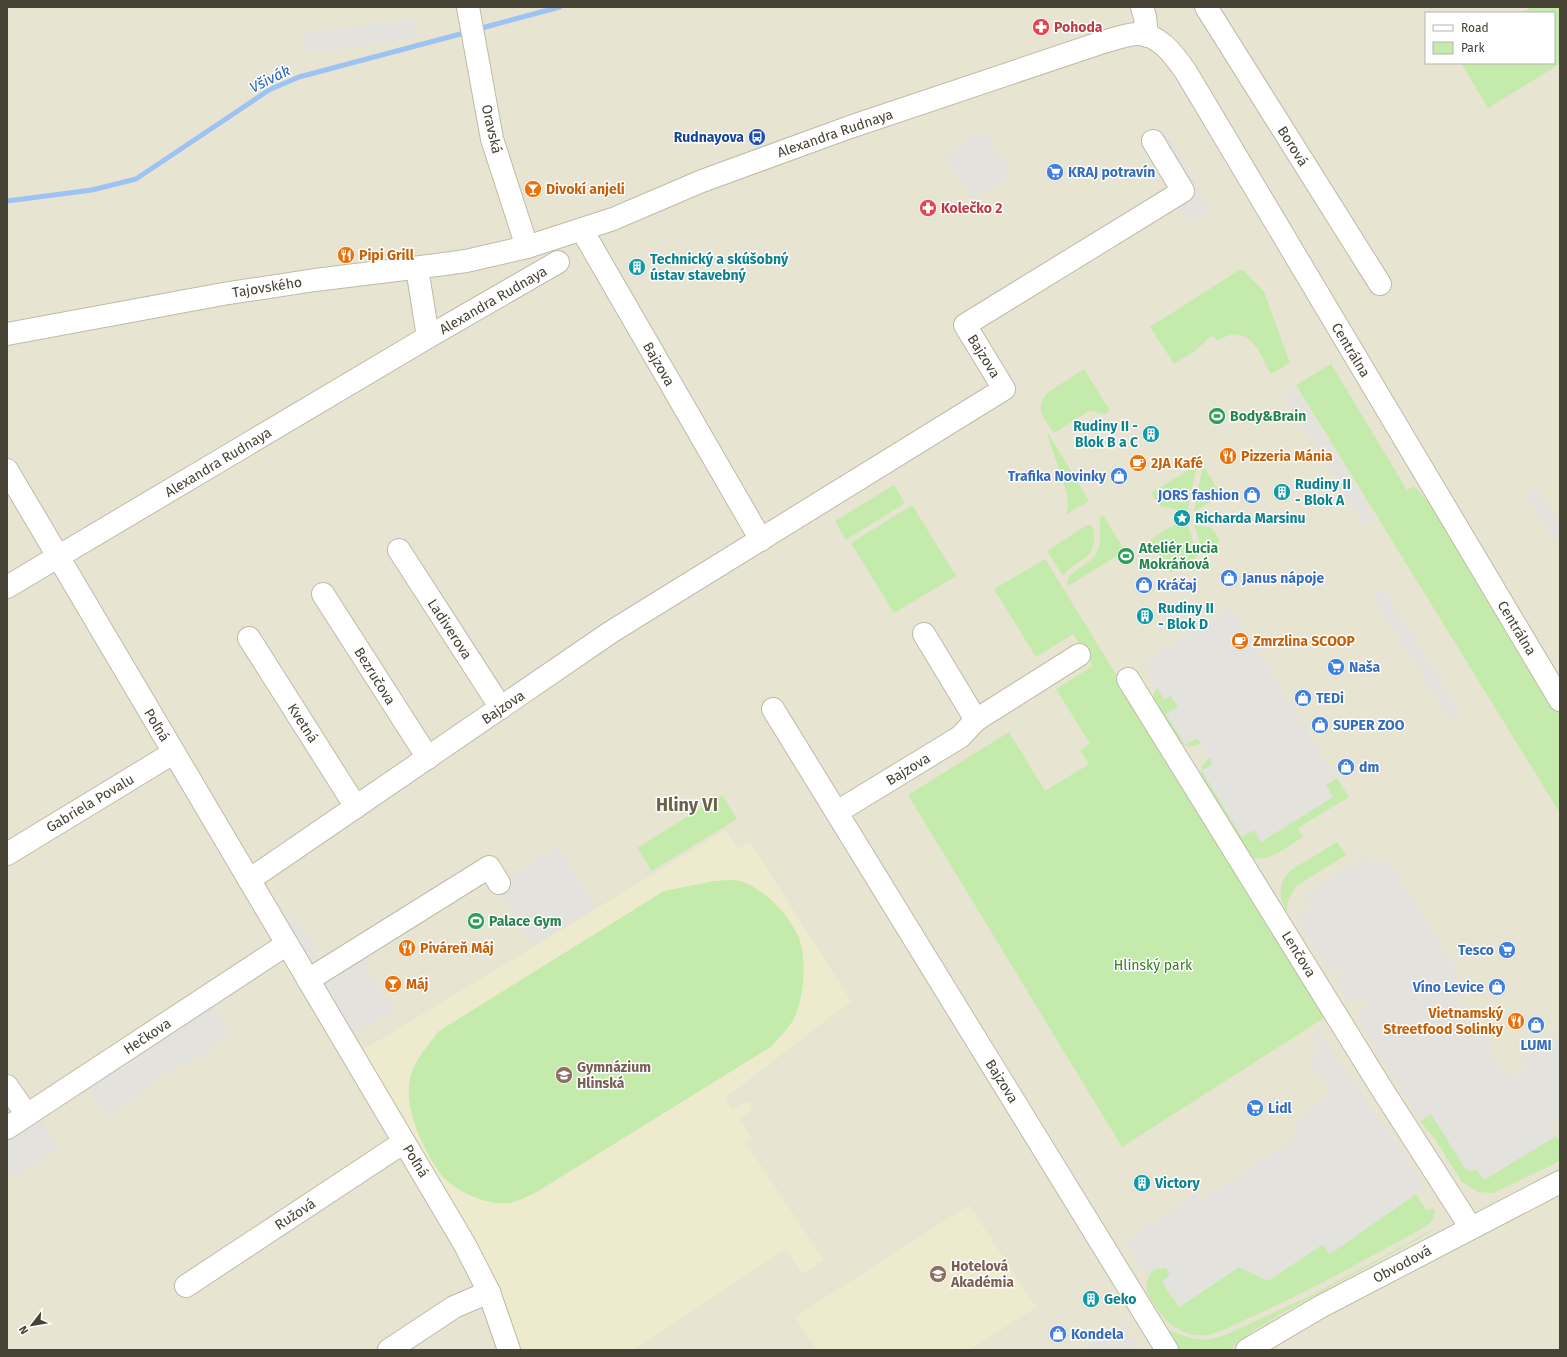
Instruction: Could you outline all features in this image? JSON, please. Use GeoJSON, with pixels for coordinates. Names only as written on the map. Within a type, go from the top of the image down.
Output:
{"type":"FeatureCollection","features":[{"type":"Feature","properties":{"kind":"street"},"geometry":{"type":"LineString","coordinates":[[1142,7],[1146,17],[1147,36]]}},
{"type":"Feature","properties":{"kind":"street","name":"Borová"},"geometry":{"type":"LineString","coordinates":[[1206,7],[1380,284]]}},
{"type":"Feature","properties":{"kind":"street","name":"Oravská"},"geometry":{"type":"LineString","coordinates":[[470,15],[492,139],[527,247]]}},
{"type":"Feature","properties":{"kind":"street","name":"Alexandra Rudnaya"},"geometry":{"type":"LineString","coordinates":[[527,247],[582,230],[617,217],[710,179],[850,127],[1100,43],[1136,34],[1147,36]]}},
{"type":"Feature","properties":{"kind":"street","name":"Centrálna"},"geometry":{"type":"LineString","coordinates":[[1147,36],[1160,43],[1173,54],[1186,72],[1560,700]]}},
{"type":"Feature","properties":{"kind":"street","name":"Bajzova"},"geometry":{"type":"LineString","coordinates":[[249,880],[611,632],[1004,389],[965,325],[1183,191],[1153,141]]}},
{"type":"Feature","properties":{"kind":"street","name":"Bajzova"},"geometry":{"type":"LineString","coordinates":[[582,230],[761,540]]}},
{"type":"Feature","properties":{"kind":"street","name":"Tajovského"},"geometry":{"type":"LineString","coordinates":[[7,334],[223,294],[315,280],[466,261],[527,247]]}},
{"type":"Feature","properties":{"kind":"street","name":"Alexandra Rudnaya"},"geometry":{"type":"LineString","coordinates":[[7,587],[428,337],[558,262]]}},
{"type":"Feature","properties":{"kind":"street","name":"Alexandra Rudnaya"},"geometry":{"type":"LineString","coordinates":[[418,268],[428,337]]}},
{"type":"Feature","properties":{"kind":"street","name":"Poľná"},"geometry":{"type":"LineString","coordinates":[[7,470],[465,1245],[489,1292],[509,1350]]}},
{"type":"Feature","properties":{"kind":"street","name":"Ladiverova"},"geometry":{"type":"LineString","coordinates":[[399,550],[501,708]]}},
{"type":"Feature","properties":{"kind":"street","name":"Bezručova"},"geometry":{"type":"LineString","coordinates":[[323,594],[428,758]]}},
{"type":"Feature","properties":{"kind":"street"},"geometry":{"type":"LineString","coordinates":[[924,634],[976,720]]}},
{"type":"Feature","properties":{"kind":"street","name":"Kvetná"},"geometry":{"type":"LineString","coordinates":[[249,638],[356,807]]}},
{"type":"Feature","properties":{"kind":"street","name":"Bajzova"},"geometry":{"type":"LineString","coordinates":[[837,812],[960,737],[976,720],[1079,654]]}},
{"type":"Feature","properties":{"kind":"street","name":"Lenčova"},"geometry":{"type":"LineString","coordinates":[[1128,679],[1380,1086],[1471,1228]]}},
{"type":"Feature","properties":{"kind":"street","name":"Bajzova"},"geometry":{"type":"LineString","coordinates":[[773,709],[1167,1350]]}},
{"type":"Feature","properties":{"kind":"street","name":"Gabriela Povalu"},"geometry":{"type":"LineString","coordinates":[[7,854],[174,753]]}},
{"type":"Feature","properties":{"kind":"street"},"geometry":{"type":"LineString","coordinates":[[308,980],[489,867],[499,884]]}},
{"type":"Feature","properties":{"kind":"street","name":"Hečkova"},"geometry":{"type":"LineString","coordinates":[[7,1128],[287,944]]}},
{"type":"Feature","properties":{"kind":"street"},"geometry":{"type":"LineString","coordinates":[[7,1086],[27,1115]]}},
{"type":"Feature","properties":{"kind":"street","name":"Ružová"},"geometry":{"type":"LineString","coordinates":[[186,1286],[404,1142]]}},
{"type":"Feature","properties":{"kind":"street","name":"Obvodová"},"geometry":{"type":"LineString","coordinates":[[1247,1350],[1320,1307],[1560,1182]]}},
{"type":"Feature","properties":{"kind":"street"},"geometry":{"type":"LineString","coordinates":[[389,1350],[454,1307],[489,1292]]}},
{"type":"Feature","properties":{"kind":"shaded area"},"geometry":{"type":"Polygon","coordinates":[[[7,7],[1560,7],[1560,1350],[7,1350],[7,7]]]}},
{"type":"Feature","properties":{"kind":"shaded area"},"geometry":{"type":"Polygon","coordinates":[[[414,19],[417,38],[305,54],[302,33],[414,19]]]}},
{"type":"Feature","properties":{"kind":"shaded area"},"geometry":{"type":"Polygon","coordinates":[[[1165,129],[1211,209],[1188,222],[1142,142],[1165,129]]]}},
{"type":"Feature","properties":{"kind":"shaded area"},"geometry":{"type":"Polygon","coordinates":[[[984,131],[1012,175],[972,200],[945,155],[984,131]]]}},
{"type":"Feature","properties":{"kind":"shaded area"},"geometry":{"type":"Polygon","coordinates":[[[1295,387],[1376,519],[1364,526],[1283,395],[1295,387]]]}},
{"type":"Feature","properties":{"kind":"shaded area"},"geometry":{"type":"Polygon","coordinates":[[[1537,488],[1560,526],[1560,536],[1553,540],[1526,495],[1537,488]]]}},
{"type":"Feature","properties":{"kind":"shaded area"},"geometry":{"type":"Polygon","coordinates":[[[1383,587],[1461,713],[1449,720],[1371,595],[1383,587]]]}},
{"type":"Feature","properties":{"kind":"shaded area"},"geometry":{"type":"Polygon","coordinates":[[[1231,608],[1337,778],[1326,785],[1333,797],[1261,842],[1254,830],[1242,837],[1202,771],[1213,763],[1197,738],[1185,745],[1166,714],[1178,707],[1171,696],[1164,699],[1142,663],[1231,608]]]}},
{"type":"Feature","properties":{"kind":"shaded area","name":"Gymnázium Hlinská"},"geometry":{"type":"Polygon","coordinates":[[[726,830],[738,849],[750,842],[851,1001],[725,1098],[732,1110],[745,1102],[750,1103],[752,1108],[750,1111],[739,1119],[752,1139],[746,1143],[824,1260],[803,1274],[786,1249],[634,1350],[517,1350],[360,1052],[726,830]]]}},
{"type":"Feature","properties":{"kind":"shaded area"},"geometry":{"type":"Polygon","coordinates":[[[558,847],[596,907],[532,946],[495,886],[558,847]]]}},
{"type":"Feature","properties":{"kind":"shaded area"},"geometry":{"type":"Polygon","coordinates":[[[1368,854],[1375,866],[1387,858],[1469,990],[1457,998],[1474,1023],[1480,1024],[1492,1043],[1490,1050],[1501,1069],[1515,1075],[1525,1072],[1519,1061],[1560,1036],[1560,1129],[1555,1121],[1549,1124],[1556,1136],[1484,1180],[1477,1169],[1469,1171],[1465,1168],[1432,1114],[1420,1121],[1356,1015],[1367,1008],[1364,1002],[1357,997],[1349,1003],[1334,979],[1341,978],[1343,975],[1342,967],[1341,966],[1330,973],[1295,917],[1310,908],[1302,895],[1368,854]]]}},
{"type":"Feature","properties":{"kind":"shaded area"},"geometry":{"type":"Polygon","coordinates":[[[295,916],[319,956],[308,963],[283,923],[295,916]]]}},
{"type":"Feature","properties":{"kind":"shaded area"},"geometry":{"type":"Polygon","coordinates":[[[357,949],[394,1011],[351,1037],[314,976],[357,949]]]}},
{"type":"Feature","properties":{"kind":"shaded area"},"geometry":{"type":"Polygon","coordinates":[[[213,1007],[231,1035],[186,1065],[183,1062],[148,1085],[150,1089],[106,1118],[88,1088],[213,1007]]]}},
{"type":"Feature","properties":{"kind":"shaded area"},"geometry":{"type":"Polygon","coordinates":[[[1319,1031],[1426,1187],[1329,1254],[1323,1244],[1269,1280],[1239,1267],[1179,1307],[1162,1282],[1170,1275],[1167,1269],[1158,1268],[1153,1270],[1149,1276],[1126,1241],[1197,1192],[1202,1200],[1299,1134],[1291,1122],[1332,1094],[1308,1059],[1320,1050],[1311,1036],[1319,1031]]]}},
{"type":"Feature","properties":{"kind":"shaded area"},"geometry":{"type":"Polygon","coordinates":[[[40,1119],[60,1148],[16,1177],[13,1173],[7,1177],[7,1141],[40,1119]]]}},
{"type":"Feature","properties":{"kind":"shaded area","name":"Hotelová Akadémia"},"geometry":{"type":"Polygon","coordinates":[[[969,1205],[1036,1307],[970,1350],[817,1350],[795,1317],[969,1205]]]}},
{"type":"Feature","properties":{"kind":"shaded area"},"geometry":{"type":"Polygon","coordinates":[[[1123,1322],[1140,1350],[1080,1350],[1123,1322]]]}},
{"type":"Feature","properties":{"kind":"green space"},"geometry":{"type":"Polygon","coordinates":[[[1532,7],[1560,8],[1560,64],[1488,108],[1462,64],[1555,64],[1555,12],[1524,12],[1532,7]]]}},
{"type":"Feature","properties":{"kind":"green space"},"geometry":{"type":"Polygon","coordinates":[[[1239,270],[1243,270],[1264,292],[1290,363],[1271,374],[1252,342],[1245,337],[1237,335],[1228,336],[1217,341],[1215,337],[1211,336],[1195,351],[1174,364],[1150,327],[1239,270]]]}},
{"type":"Feature","properties":{"kind":"green space"},"geometry":{"type":"Polygon","coordinates":[[[1331,364],[1407,490],[1414,486],[1444,519],[1560,713],[1560,813],[1296,385],[1331,364]]]}},
{"type":"Feature","properties":{"kind":"green space"},"geometry":{"type":"Polygon","coordinates":[[[1084,369],[1110,411],[1105,414],[1089,411],[1054,433],[1042,414],[1041,404],[1043,399],[1047,393],[1084,369]]]}},
{"type":"Feature","properties":{"kind":"green space"},"geometry":{"type":"Polygon","coordinates":[[[1046,430],[1089,501],[1065,515],[1068,508],[1067,494],[1046,430]]]}},
{"type":"Feature","properties":{"kind":"green space"},"geometry":{"type":"Polygon","coordinates":[[[1197,465],[1187,512],[1160,506],[1151,493],[1197,465]]]}},
{"type":"Feature","properties":{"kind":"green space"},"geometry":{"type":"Polygon","coordinates":[[[1203,465],[1221,495],[1194,512],[1203,465]]]}},
{"type":"Feature","properties":{"kind":"green space"},"geometry":{"type":"Polygon","coordinates":[[[894,485],[905,503],[846,540],[835,521],[894,485]]]}},
{"type":"Feature","properties":{"kind":"green space"},"geometry":{"type":"Polygon","coordinates":[[[912,505],[956,576],[894,613],[851,543],[912,505]]]}},
{"type":"Feature","properties":{"kind":"green space"},"geometry":{"type":"Polygon","coordinates":[[[1103,515],[1125,551],[1068,586],[1067,583],[1072,574],[1090,560],[1099,548],[1100,518],[1103,515]]]}},
{"type":"Feature","properties":{"kind":"green space"},"geometry":{"type":"Polygon","coordinates":[[[1180,521],[1187,523],[1198,556],[1170,573],[1150,540],[1180,521]]]}},
{"type":"Feature","properties":{"kind":"green space"},"geometry":{"type":"Polygon","coordinates":[[[1087,525],[1091,525],[1094,532],[1091,551],[1083,560],[1068,570],[1063,576],[1047,551],[1087,525]]]}},
{"type":"Feature","properties":{"kind":"green space"},"geometry":{"type":"Polygon","coordinates":[[[1194,525],[1212,528],[1220,541],[1203,552],[1194,525]]]}},
{"type":"Feature","properties":{"kind":"green space","name":"Hlinský park"},"geometry":{"type":"Polygon","coordinates":[[[1045,559],[1327,1016],[1122,1147],[908,795],[1009,732],[1045,791],[1089,764],[1080,750],[1090,744],[1056,689],[1093,666],[1073,634],[1036,657],[994,589],[1045,559]]]}},
{"type":"Feature","properties":{"kind":"green space"},"geometry":{"type":"Polygon","coordinates":[[[1157,688],[1164,699],[1171,696],[1178,707],[1166,714],[1198,740],[1221,729],[1197,745],[1188,746],[1182,744],[1171,732],[1155,704],[1154,696],[1157,688]]]}},
{"type":"Feature","properties":{"kind":"green space"},"geometry":{"type":"Polygon","coordinates":[[[1232,744],[1211,761],[1213,764],[1202,771],[1242,837],[1254,830],[1332,797],[1325,785],[1337,778],[1349,797],[1298,828],[1303,837],[1285,849],[1264,858],[1251,857],[1202,780],[1201,773],[1202,767],[1205,762],[1232,744]]]}},
{"type":"Feature","properties":{"kind":"green space"},"geometry":{"type":"Polygon","coordinates":[[[722,795],[737,819],[652,871],[637,848],[722,795]]]}},
{"type":"Feature","properties":{"kind":"green space"},"geometry":{"type":"Polygon","coordinates":[[[1337,842],[1346,855],[1296,886],[1288,900],[1287,912],[1282,901],[1281,890],[1287,875],[1291,870],[1337,842]]]}},
{"type":"Feature","properties":{"kind":"green space"},"geometry":{"type":"Polygon","coordinates":[[[736,880],[758,890],[768,897],[781,910],[789,920],[798,936],[801,945],[804,967],[802,992],[796,1014],[792,1022],[772,1046],[535,1193],[518,1201],[499,1203],[481,1200],[449,1183],[439,1172],[428,1155],[414,1121],[409,1097],[409,1086],[413,1069],[423,1052],[439,1031],[664,891],[714,881],[736,880]]]}},
{"type":"Feature","properties":{"kind":"green space"},"geometry":{"type":"Polygon","coordinates":[[[1431,1114],[1465,1168],[1471,1171],[1477,1169],[1484,1180],[1556,1136],[1560,1142],[1560,1161],[1493,1193],[1478,1192],[1462,1182],[1435,1139],[1420,1121],[1431,1114]]]}},
{"type":"Feature","properties":{"kind":"green space"},"geometry":{"type":"Polygon","coordinates":[[[1416,1194],[1426,1210],[1435,1209],[1433,1219],[1427,1226],[1272,1308],[1216,1333],[1209,1335],[1195,1335],[1181,1331],[1165,1319],[1148,1294],[1147,1283],[1150,1274],[1153,1270],[1164,1268],[1167,1269],[1170,1275],[1162,1282],[1179,1307],[1239,1267],[1266,1280],[1271,1279],[1323,1244],[1330,1254],[1416,1194]]]}},
{"type":"Feature","properties":{"kind":"green space"},"geometry":{"type":"Polygon","coordinates":[[[1434,1229],[1279,1315],[1256,1329],[1229,1350],[1178,1350],[1167,1330],[1196,1339],[1216,1338],[1225,1335],[1312,1295],[1434,1229]]]}},
{"type":"Feature","properties":{"kind":"waterway","name":"Všivák"},"geometry":{"type":"LineString","coordinates":[[478,29],[560,7]]}},
{"type":"Feature","properties":{"kind":"waterway","name":"Všivák"},"geometry":{"type":"LineString","coordinates":[[7,201],[92,190],[136,179],[269,90],[299,77],[468,32]]}},
{"type":"Feature","properties":{"kind":"place","name":"Pohoda"},"geometry":{"type":"Point","coordinates":[1041,27]}},
{"type":"Feature","properties":{"kind":"place","name":"Rudnayova"},"geometry":{"type":"Point","coordinates":[757,137]}},
{"type":"Feature","properties":{"kind":"place","name":"KRAJ potravín"},"geometry":{"type":"Point","coordinates":[1055,172]}},
{"type":"Feature","properties":{"kind":"place","name":"Divokí anjeli"},"geometry":{"type":"Point","coordinates":[533,189]}},
{"type":"Feature","properties":{"kind":"place","name":"Kolečko 2"},"geometry":{"type":"Point","coordinates":[928,208]}},
{"type":"Feature","properties":{"kind":"place","name":"Pipi Grill"},"geometry":{"type":"Point","coordinates":[346,255]}},
{"type":"Feature","properties":{"kind":"place","name":"Technický a skúšobný ústav stavebný"},"geometry":{"type":"Point","coordinates":[637,267]}},
{"type":"Feature","properties":{"kind":"place","name":"Body&Brain"},"geometry":{"type":"Point","coordinates":[1217,416]}},
{"type":"Feature","properties":{"kind":"place","name":"Rudiny II - Blok B a C"},"geometry":{"type":"Point","coordinates":[1151,434]}},
{"type":"Feature","properties":{"kind":"place","name":"Pizzeria Mánia"},"geometry":{"type":"Point","coordinates":[1228,456]}},
{"type":"Feature","properties":{"kind":"place","name":"2JA Kafé"},"geometry":{"type":"Point","coordinates":[1138,463]}},
{"type":"Feature","properties":{"kind":"place","name":"Trafika Novinky"},"geometry":{"type":"Point","coordinates":[1119,476]}},
{"type":"Feature","properties":{"kind":"place","name":"Rudiny II - Blok A"},"geometry":{"type":"Point","coordinates":[1282,492]}},
{"type":"Feature","properties":{"kind":"place","name":"JORS fashion"},"geometry":{"type":"Point","coordinates":[1252,495]}},
{"type":"Feature","properties":{"kind":"place","name":"Richarda Marsinu"},"geometry":{"type":"Point","coordinates":[1182,518]}},
{"type":"Feature","properties":{"kind":"place","name":"Ateliér Lucia Mokráňová"},"geometry":{"type":"Point","coordinates":[1126,556]}},
{"type":"Feature","properties":{"kind":"place","name":"Janus nápoje"},"geometry":{"type":"Point","coordinates":[1229,578]}},
{"type":"Feature","properties":{"kind":"place","name":"Kráčaj"},"geometry":{"type":"Point","coordinates":[1144,585]}},
{"type":"Feature","properties":{"kind":"place","name":"Rudiny II - Blok D"},"geometry":{"type":"Point","coordinates":[1145,616]}},
{"type":"Feature","properties":{"kind":"place","name":"Zmrzlina SCOOP"},"geometry":{"type":"Point","coordinates":[1240,641]}},
{"type":"Feature","properties":{"kind":"place","name":"Naša"},"geometry":{"type":"Point","coordinates":[1336,667]}},
{"type":"Feature","properties":{"kind":"place","name":"TEDi"},"geometry":{"type":"Point","coordinates":[1303,698]}},
{"type":"Feature","properties":{"kind":"place","name":"SUPER ZOO"},"geometry":{"type":"Point","coordinates":[1320,725]}},
{"type":"Feature","properties":{"kind":"place","name":"dm"},"geometry":{"type":"Point","coordinates":[1346,767]}},
{"type":"Feature","properties":{"kind":"place","name":"Palace Gym"},"geometry":{"type":"Point","coordinates":[476,921]}},
{"type":"Feature","properties":{"kind":"place","name":"Piváreň Máj"},"geometry":{"type":"Point","coordinates":[407,948]}},
{"type":"Feature","properties":{"kind":"place","name":"Tesco"},"geometry":{"type":"Point","coordinates":[1507,950]}},
{"type":"Feature","properties":{"kind":"place","name":"Máj"},"geometry":{"type":"Point","coordinates":[393,984]}},
{"type":"Feature","properties":{"kind":"place","name":"Víno Levice"},"geometry":{"type":"Point","coordinates":[1497,987]}},
{"type":"Feature","properties":{"kind":"place","name":"Vietnamský Streetfood Solinky"},"geometry":{"type":"Point","coordinates":[1516,1021]}},
{"type":"Feature","properties":{"kind":"place","name":"LUMI"},"geometry":{"type":"Point","coordinates":[1536,1025]}},
{"type":"Feature","properties":{"kind":"place","name":"Gymnázium Hlinská"},"geometry":{"type":"Point","coordinates":[564,1075]}},
{"type":"Feature","properties":{"kind":"place","name":"Lidl"},"geometry":{"type":"Point","coordinates":[1255,1108]}},
{"type":"Feature","properties":{"kind":"place","name":"Victory"},"geometry":{"type":"Point","coordinates":[1142,1183]}},
{"type":"Feature","properties":{"kind":"place","name":"Hotelová Akadémia"},"geometry":{"type":"Point","coordinates":[938,1274]}},
{"type":"Feature","properties":{"kind":"place","name":"Geko"},"geometry":{"type":"Point","coordinates":[1091,1299]}},
{"type":"Feature","properties":{"kind":"place","name":"Kondela"},"geometry":{"type":"Point","coordinates":[1058,1334]}},
{"type":"Feature","properties":{"kind":"district","name":"Hliny VI"},"geometry":{"type":"Point","coordinates":[687,805]}}]}
